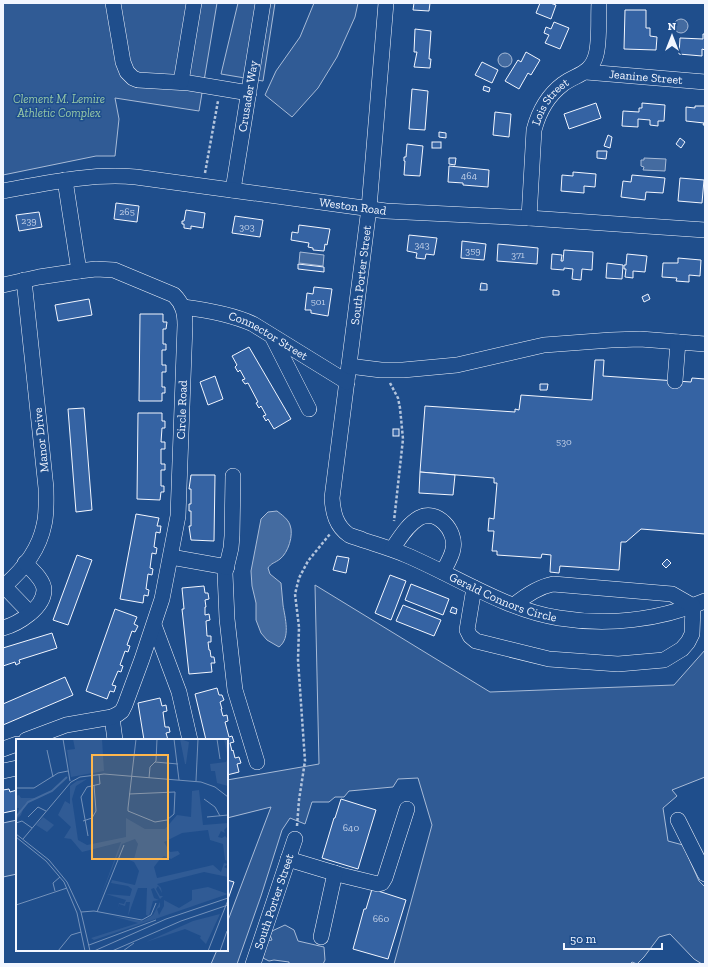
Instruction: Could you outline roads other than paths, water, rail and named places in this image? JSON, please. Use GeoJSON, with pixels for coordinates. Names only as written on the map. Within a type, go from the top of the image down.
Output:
{"type":"FeatureCollection","features":[{"type":"Feature","properties":{"kind":"street"},"geometry":{"type":"LineString","coordinates":[[113,3],[123,62],[133,78],[138,80],[181,82],[249,93]]}},
{"type":"Feature","properties":{"kind":"street"},"geometry":{"type":"LineString","coordinates":[[181,82],[194,3]]}},
{"type":"Feature","properties":{"kind":"street","name":"Crusader Way"},"geometry":{"type":"LineString","coordinates":[[233,190],[263,3]]}},
{"type":"Feature","properties":{"kind":"street","name":"South Porter Street"},"geometry":{"type":"LineString","coordinates":[[338,525],[333,512],[332,498],[369,208],[386,3]]}},
{"type":"Feature","properties":{"kind":"street","name":"Lois Street"},"geometry":{"type":"LineString","coordinates":[[529,218],[534,130],[538,116],[543,104],[552,94],[563,84],[586,72],[592,64],[596,55],[599,3]]}},
{"type":"Feature","properties":{"kind":"street","name":"Jeanine Street"},"geometry":{"type":"LineString","coordinates":[[586,72],[705,82]]}},
{"type":"Feature","properties":{"kind":"street","name":"Weston Road"},"geometry":{"type":"LineString","coordinates":[[3,191],[65,180],[118,175],[386,211],[529,218],[705,230]]}},
{"type":"Feature","properties":{"kind":"street"},"geometry":{"type":"LineString","coordinates":[[65,180],[79,271]]}},
{"type":"Feature","properties":{"kind":"street"},"geometry":{"type":"LineString","coordinates":[[3,285],[79,271],[105,269],[114,270],[166,290],[180,300],[183,307]]}},
{"type":"Feature","properties":{"kind":"street","name":"Manor Drive"},"geometry":{"type":"LineString","coordinates":[[4,586],[25,563],[38,543],[44,525],[46,507],[46,488],[24,280]]}},
{"type":"Feature","properties":{"kind":"street","name":"Connector Street"},"geometry":{"type":"LineString","coordinates":[[183,307],[243,319],[347,382]]}},
{"type":"Feature","properties":{"kind":"street","name":"Circle Road"},"geometry":{"type":"LineString","coordinates":[[112,717],[122,711],[142,659],[162,599],[171,557],[178,516],[180,491],[185,325],[183,307]]}},
{"type":"Feature","properties":{"kind":"street"},"geometry":{"type":"LineString","coordinates":[[272,337],[309,409]]}},
{"type":"Feature","properties":{"kind":"street"},"geometry":{"type":"LineString","coordinates":[[349,366],[381,370],[404,370],[457,366],[544,346],[577,342],[633,339],[705,344]]}},
{"type":"Feature","properties":{"kind":"street"},"geometry":{"type":"LineString","coordinates":[[675,381],[678,342]]}},
{"type":"Feature","properties":{"kind":"street"},"geometry":{"type":"LineString","coordinates":[[233,476],[232,536],[231,548],[226,567],[225,589],[235,690],[257,762]]}},
{"type":"Feature","properties":{"kind":"street"},"geometry":{"type":"LineString","coordinates":[[392,549],[408,527],[420,518],[435,516],[447,525],[454,536],[454,549],[443,572]]}},
{"type":"Feature","properties":{"kind":"street","name":"Gerald Connors Circle"},"geometry":{"type":"LineString","coordinates":[[338,525],[350,535],[392,549],[474,588],[538,614],[589,621],[612,621],[644,618],[671,613],[699,603]]}},
{"type":"Feature","properties":{"kind":"street"},"geometry":{"type":"LineString","coordinates":[[171,557],[226,567]]}},
{"type":"Feature","properties":{"kind":"street"},"geometry":{"type":"LineString","coordinates":[[3,628],[22,620],[41,602],[44,590],[39,577],[25,563]]}},
{"type":"Feature","properties":{"kind":"street"},"geometry":{"type":"LineString","coordinates":[[474,588],[467,630],[470,636],[476,641],[549,659],[618,664],[664,660],[682,649],[692,634],[699,603],[672,594],[552,584],[526,596],[514,605]]}},
{"type":"Feature","properties":{"kind":"street"},"geometry":{"type":"LineString","coordinates":[[4,586],[30,613]]}},
{"type":"Feature","properties":{"kind":"street"},"geometry":{"type":"LineString","coordinates":[[154,625],[179,692],[190,739]]}},
{"type":"Feature","properties":{"kind":"street"},"geometry":{"type":"LineString","coordinates":[[29,739],[66,725],[112,717],[115,739]]}},
{"type":"Feature","properties":{"kind":"street"},"geometry":{"type":"LineString","coordinates":[[3,749],[16,744]]}},
{"type":"Feature","properties":{"kind":"street"},"geometry":{"type":"LineString","coordinates":[[3,771],[16,768]]}},
{"type":"Feature","properties":{"kind":"street"},"geometry":{"type":"LineString","coordinates":[[288,859],[378,884],[382,883],[385,878],[407,809]]}},
{"type":"Feature","properties":{"kind":"street"},"geometry":{"type":"LineString","coordinates":[[678,820],[705,874]]}},
{"type":"Feature","properties":{"kind":"street","name":"South Porter Street"},"geometry":{"type":"LineString","coordinates":[[253,964],[295,839]]}},
{"type":"Feature","properties":{"kind":"street"},"geometry":{"type":"LineString","coordinates":[[321,937],[335,873]]}},
{"type":"Feature","properties":{"kind":"park label","name":"Clement M. Lemire Athletic Complex"},"geometry":{"type":"Point","coordinates":[59,106]}}]}
